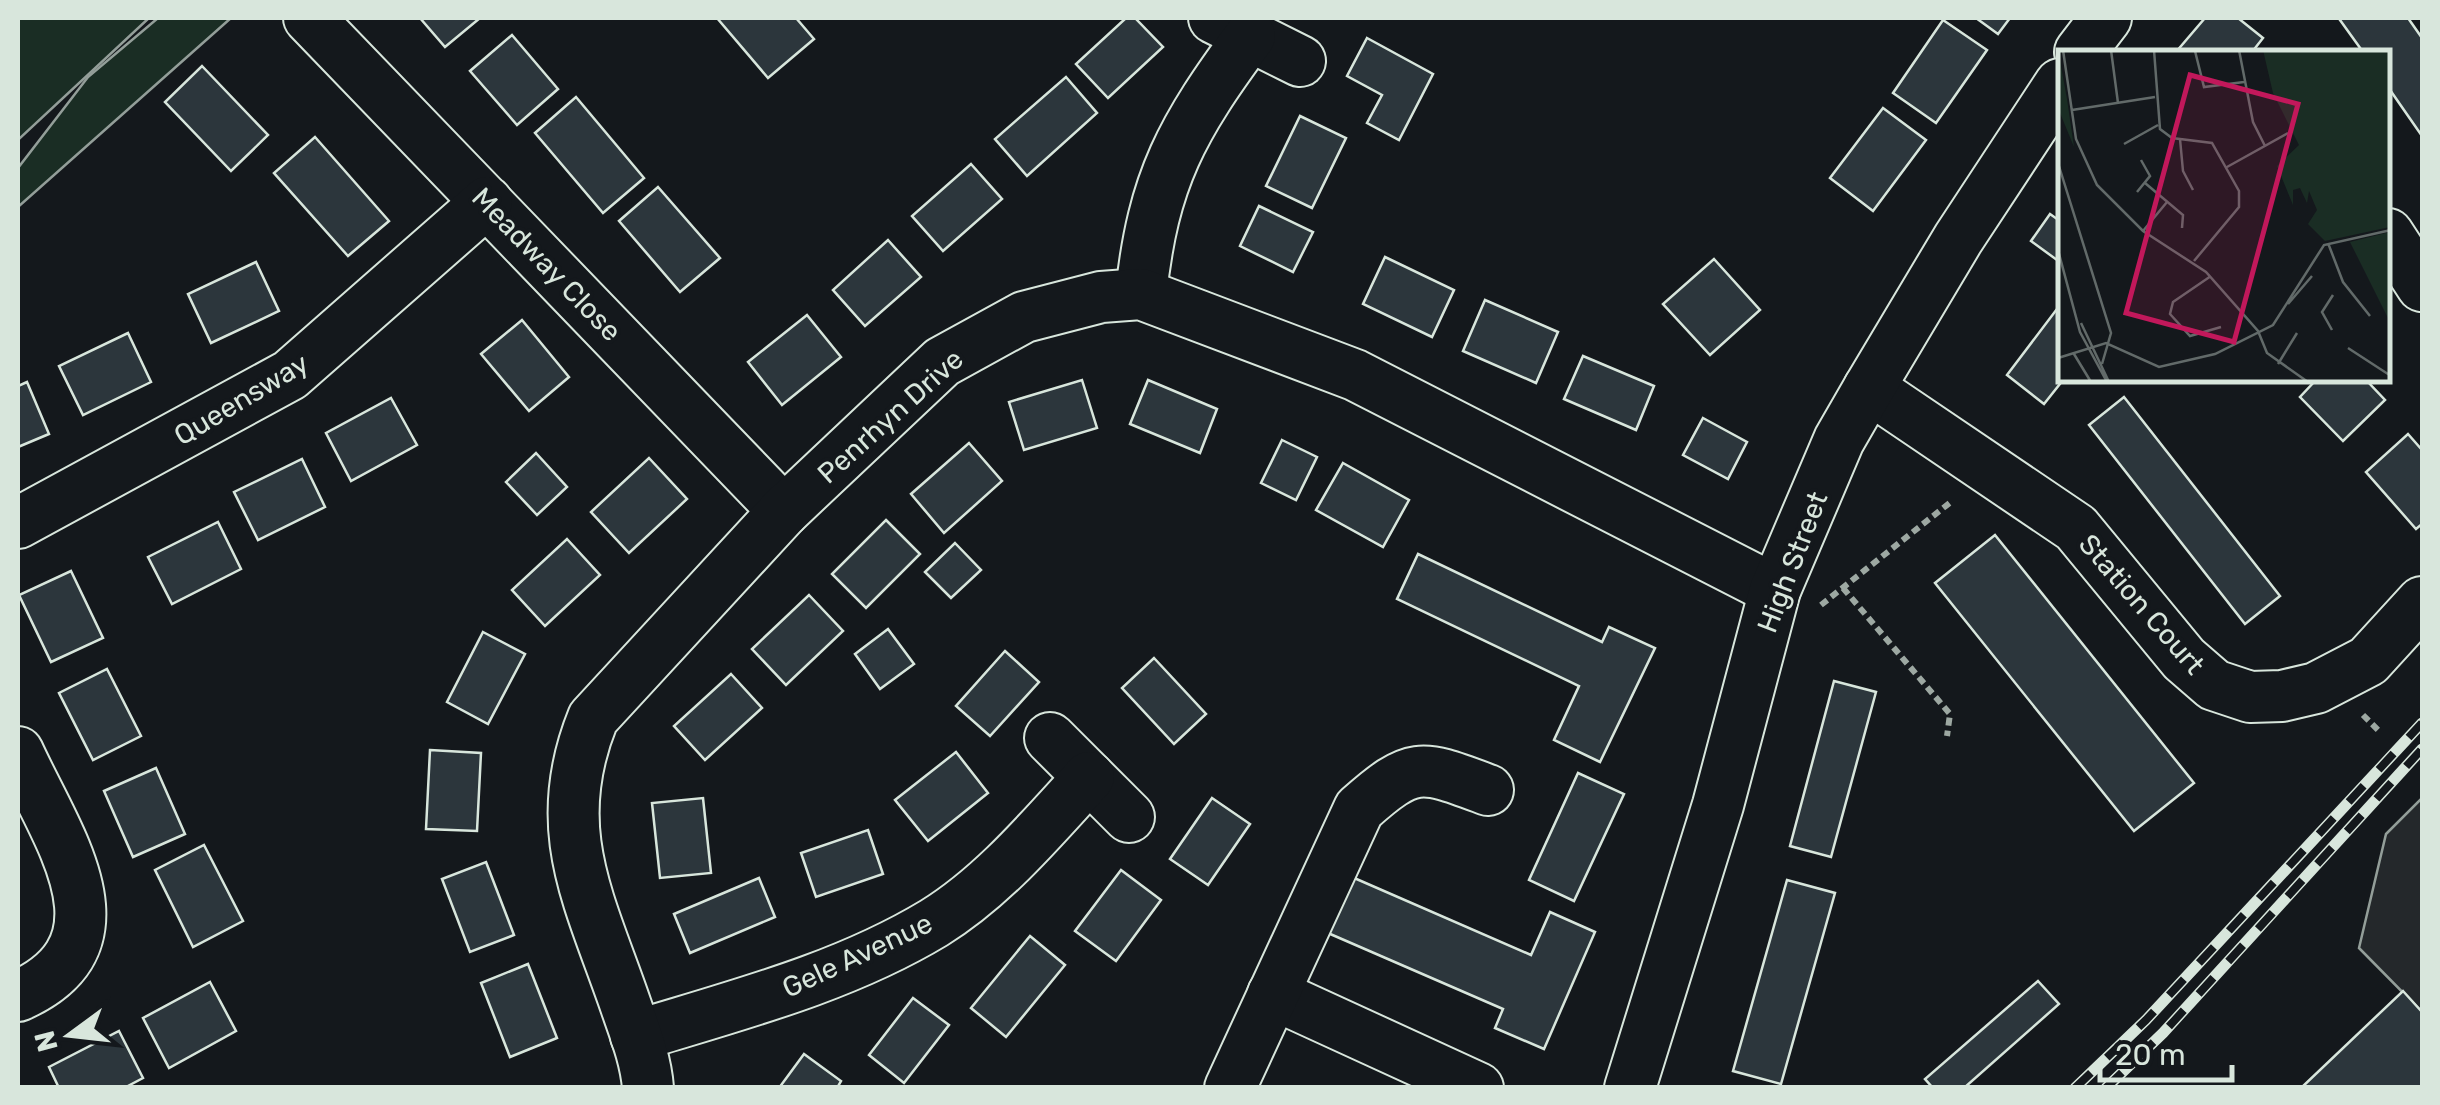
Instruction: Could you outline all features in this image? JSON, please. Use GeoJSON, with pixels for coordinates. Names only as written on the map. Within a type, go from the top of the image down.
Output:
{"type":"FeatureCollection","features":[{"type":"Feature","properties":{"kind":"street","name":"Meadway Close"},"geometry":{"type":"LineString","coordinates":[[309,18],[784,511]]}},
{"type":"Feature","properties":{"kind":"street"},"geometry":{"type":"LineString","coordinates":[[2082,50],[2106,18]]}},
{"type":"Feature","properties":{"kind":"street"},"geometry":{"type":"LineString","coordinates":[[1141,294],[1148,227],[1170,161],[1206,95],[1232,27],[1300,61]]}},
{"type":"Feature","properties":{"kind":"street","name":"High Street"},"geometry":{"type":"LineString","coordinates":[[1630,1088],[1718,805],[1795,600],[1840,440],[1958,239],[2058,87]]}},
{"type":"Feature","properties":{"kind":"street","name":"Queensway"},"geometry":{"type":"LineString","coordinates":[[18,523],[290,376],[487,202]]}},
{"type":"Feature","properties":{"kind":"street"},"geometry":{"type":"LineString","coordinates":[[2390,237],[2422,286]]}},
{"type":"Feature","properties":{"kind":"street","name":"Penrhyn Drive"},"geometry":{"type":"LineString","coordinates":[[648,1088],[636,1036],[573,843],[571,796],[578,756],[593,718],[784,511],[942,362],[987,334],[1062,306],[1101,296],[1141,294],[1354,375],[1795,600]]}},
{"type":"Feature","properties":{"kind":"street","name":"Station Court"},"geometry":{"type":"LineString","coordinates":[[1869,388],[2076,528],[2184,659],[2214,686],[2250,697],[2282,696],[2342,676],[2368,660],[2422,602]]}},
{"type":"Feature","properties":{"kind":"street"},"geometry":{"type":"LineString","coordinates":[[1050,738],[1129,817]]}},
{"type":"Feature","properties":{"kind":"street"},"geometry":{"type":"LineString","coordinates":[[18,752],[80,896],[81,936],[61,969],[18,996]]}},
{"type":"Feature","properties":{"kind":"street"},"geometry":{"type":"LineString","coordinates":[[1230,1088],[1358,808],[1395,776],[1436,770],[1488,790]]}},
{"type":"Feature","properties":{"kind":"street","name":"Gele Avenue"},"geometry":{"type":"LineString","coordinates":[[636,1036],[808,983],[935,922],[1020,852],[1089,777]]}},
{"type":"Feature","properties":{"kind":"street"},"geometry":{"type":"LineString","coordinates":[[1273,994],[1478,1088]]}},
{"type":"Feature","properties":{"kind":"path"},"geometry":{"type":"LineString","coordinates":[[1795,600],[1842,588],[1992,469]]}},
{"type":"Feature","properties":{"kind":"path"},"geometry":{"type":"LineString","coordinates":[[1842,588],[1950,714],[1948,736]]}},
{"type":"Feature","properties":{"kind":"green space"},"geometry":{"type":"Polygon","coordinates":[[[18,18],[149,18],[18,140],[18,18]]]}},
{"type":"Feature","properties":{"kind":"green space"},"geometry":{"type":"Polygon","coordinates":[[[158,18],[231,18],[18,207],[18,168],[88,77],[158,18]]]}},
{"type":"Feature","properties":{"kind":"shaded area"},"geometry":{"type":"Polygon","coordinates":[[[2422,798],[2422,1012],[2359,948],[2386,834],[2422,798]]]}},
{"type":"Feature","properties":{"kind":"building"},"geometry":{"type":"Polygon","coordinates":[[[420,18],[480,18],[445,47],[420,18]]]}},
{"type":"Feature","properties":{"kind":"building"},"geometry":{"type":"Polygon","coordinates":[[[717,18],[796,18],[814,39],[768,78],[717,18]]]}},
{"type":"Feature","properties":{"kind":"building"},"geometry":{"type":"Polygon","coordinates":[[[1126,18],[1135,18],[1163,47],[1108,98],[1076,64],[1126,18]]]}},
{"type":"Feature","properties":{"kind":"building"},"geometry":{"type":"Polygon","coordinates":[[[1976,18],[2010,18],[1998,34],[1976,18]]]}},
{"type":"Feature","properties":{"kind":"building"},"geometry":{"type":"Polygon","coordinates":[[[2205,18],[2238,18],[2263,38],[2254,50],[2178,50],[2205,18]]]}},
{"type":"Feature","properties":{"kind":"building"},"geometry":{"type":"Polygon","coordinates":[[[2408,18],[2422,38],[2422,136],[2390,90],[2390,50],[2362,50],[2340,20],[2408,18]]]}},
{"type":"Feature","properties":{"kind":"building"},"geometry":{"type":"Polygon","coordinates":[[[1943,20],[1987,50],[1936,123],[1893,93],[1943,20]]]}},
{"type":"Feature","properties":{"kind":"building"},"geometry":{"type":"Polygon","coordinates":[[[512,35],[558,89],[517,125],[470,71],[512,35]]]}},
{"type":"Feature","properties":{"kind":"building"},"geometry":{"type":"Polygon","coordinates":[[[1367,38],[1433,74],[1399,140],[1367,123],[1382,95],[1347,76],[1367,38]]]}},
{"type":"Feature","properties":{"kind":"building"},"geometry":{"type":"Polygon","coordinates":[[[202,66],[268,135],[231,171],[165,102],[202,66]]]}},
{"type":"Feature","properties":{"kind":"building"},"geometry":{"type":"Polygon","coordinates":[[[1066,77],[1097,113],[1027,176],[995,139],[1066,77]]]}},
{"type":"Feature","properties":{"kind":"building"},"geometry":{"type":"Polygon","coordinates":[[[576,97],[644,178],[603,213],[535,133],[576,97]]]}},
{"type":"Feature","properties":{"kind":"building"},"geometry":{"type":"Polygon","coordinates":[[[1883,108],[1926,140],[1873,211],[1830,178],[1883,108]]]}},
{"type":"Feature","properties":{"kind":"building"},"geometry":{"type":"Polygon","coordinates":[[[1300,116],[1346,138],[1312,208],[1266,186],[1300,116]]]}},
{"type":"Feature","properties":{"kind":"building"},"geometry":{"type":"Polygon","coordinates":[[[315,137],[389,221],[348,256],[274,173],[315,137]]]}},
{"type":"Feature","properties":{"kind":"building"},"geometry":{"type":"Polygon","coordinates":[[[971,164],[1002,199],[943,251],[912,216],[971,164]]]}},
{"type":"Feature","properties":{"kind":"building"},"geometry":{"type":"Polygon","coordinates":[[[658,187],[720,258],[680,292],[619,221],[658,187]]]}},
{"type":"Feature","properties":{"kind":"building"},"geometry":{"type":"Polygon","coordinates":[[[1259,206],[1313,232],[1293,272],[1240,246],[1259,206]]]}},
{"type":"Feature","properties":{"kind":"building"},"geometry":{"type":"Polygon","coordinates":[[[2050,214],[2058,220],[2057,260],[2031,241],[2050,214]]]}},
{"type":"Feature","properties":{"kind":"building"},"geometry":{"type":"Polygon","coordinates":[[[888,240],[921,277],[865,326],[833,290],[888,240]]]}},
{"type":"Feature","properties":{"kind":"building"},"geometry":{"type":"Polygon","coordinates":[[[1385,257],[1454,290],[1432,337],[1363,304],[1385,257]]]}},
{"type":"Feature","properties":{"kind":"building"},"geometry":{"type":"Polygon","coordinates":[[[1714,259],[1760,310],[1710,355],[1663,304],[1714,259]]]}},
{"type":"Feature","properties":{"kind":"building"},"geometry":{"type":"Polygon","coordinates":[[[256,262],[279,311],[211,343],[188,294],[256,262]]]}},
{"type":"Feature","properties":{"kind":"building"},"geometry":{"type":"Polygon","coordinates":[[[1485,300],[1558,332],[1536,383],[1463,351],[1485,300]]]}},
{"type":"Feature","properties":{"kind":"building"},"geometry":{"type":"Polygon","coordinates":[[[2058,308],[2058,382],[2061,382],[2044,404],[2007,375],[2058,308]]]}},
{"type":"Feature","properties":{"kind":"building"},"geometry":{"type":"Polygon","coordinates":[[[807,315],[841,357],[782,405],[748,362],[807,315]]]}},
{"type":"Feature","properties":{"kind":"building"},"geometry":{"type":"Polygon","coordinates":[[[522,320],[569,377],[529,411],[481,354],[522,320]]]}},
{"type":"Feature","properties":{"kind":"building"},"geometry":{"type":"Polygon","coordinates":[[[128,333],[151,382],[83,415],[59,366],[128,333]]]}},
{"type":"Feature","properties":{"kind":"building"},"geometry":{"type":"Polygon","coordinates":[[[1583,356],[1654,386],[1636,430],[1564,399],[1583,356]]]}},
{"type":"Feature","properties":{"kind":"building"},"geometry":{"type":"Polygon","coordinates":[[[1082,380],[1097,428],[1024,450],[1009,402],[1082,380]]]}},
{"type":"Feature","properties":{"kind":"building"},"geometry":{"type":"Polygon","coordinates":[[[1148,380],[1217,409],[1200,453],[1130,424],[1148,380]]]}},
{"type":"Feature","properties":{"kind":"building"},"geometry":{"type":"Polygon","coordinates":[[[27,382],[49,434],[18,447],[18,386],[27,382]]]}},
{"type":"Feature","properties":{"kind":"building"},"geometry":{"type":"Polygon","coordinates":[[[2314,382],[2368,382],[2385,400],[2343,441],[2300,397],[2314,382]]]}},
{"type":"Feature","properties":{"kind":"building"},"geometry":{"type":"Polygon","coordinates":[[[2124,397],[2280,596],[2245,624],[2089,425],[2124,397]]]}},
{"type":"Feature","properties":{"kind":"building"},"geometry":{"type":"Polygon","coordinates":[[[391,398],[417,445],[351,481],[326,433],[391,398]]]}},
{"type":"Feature","properties":{"kind":"building"},"geometry":{"type":"Polygon","coordinates":[[[1703,418],[1747,442],[1728,479],[1683,455],[1703,418]]]}},
{"type":"Feature","properties":{"kind":"building"},"geometry":{"type":"Polygon","coordinates":[[[2408,434],[2422,450],[2422,524],[2416,529],[2366,472],[2408,434]]]}},
{"type":"Feature","properties":{"kind":"building"},"geometry":{"type":"Polygon","coordinates":[[[1282,440],[1317,457],[1296,500],[1261,483],[1282,440]]]}},
{"type":"Feature","properties":{"kind":"building"},"geometry":{"type":"Polygon","coordinates":[[[969,443],[1002,481],[944,533],[911,494],[969,443]]]}},
{"type":"Feature","properties":{"kind":"building"},"geometry":{"type":"Polygon","coordinates":[[[536,453],[567,487],[537,515],[506,482],[536,453]]]}},
{"type":"Feature","properties":{"kind":"building"},"geometry":{"type":"Polygon","coordinates":[[[649,458],[687,499],[629,553],[591,512],[649,458]]]}},
{"type":"Feature","properties":{"kind":"building"},"geometry":{"type":"Polygon","coordinates":[[[302,459],[325,507],[258,540],[234,492],[302,459]]]}},
{"type":"Feature","properties":{"kind":"building"},"geometry":{"type":"Polygon","coordinates":[[[1343,463],[1409,500],[1383,547],[1316,510],[1343,463]]]}},
{"type":"Feature","properties":{"kind":"building"},"geometry":{"type":"Polygon","coordinates":[[[886,520],[920,554],[866,608],[832,574],[886,520]]]}},
{"type":"Feature","properties":{"kind":"building"},"geometry":{"type":"Polygon","coordinates":[[[218,522],[241,569],[172,604],[148,557],[218,522]]]}},
{"type":"Feature","properties":{"kind":"building"},"geometry":{"type":"Polygon","coordinates":[[[1995,535],[2194,783],[2134,831],[1935,583],[1995,535]]]}},
{"type":"Feature","properties":{"kind":"building"},"geometry":{"type":"Polygon","coordinates":[[[567,539],[600,575],[545,626],[512,590],[567,539]]]}},
{"type":"Feature","properties":{"kind":"building"},"geometry":{"type":"Polygon","coordinates":[[[955,543],[981,570],[951,598],[925,572],[955,543]]]}},
{"type":"Feature","properties":{"kind":"building"},"geometry":{"type":"Polygon","coordinates":[[[1418,554],[1602,642],[1609,627],[1655,648],[1600,762],[1554,740],[1579,686],[1397,599],[1418,554]]]}},
{"type":"Feature","properties":{"kind":"building"},"geometry":{"type":"Polygon","coordinates":[[[71,571],[103,638],[51,662],[19,595],[71,571]]]}},
{"type":"Feature","properties":{"kind":"building"},"geometry":{"type":"Polygon","coordinates":[[[809,595],[843,631],[786,685],[752,649],[809,595]]]}},
{"type":"Feature","properties":{"kind":"building"},"geometry":{"type":"Polygon","coordinates":[[[888,629],[914,664],[880,689],[855,654],[888,629]]]}},
{"type":"Feature","properties":{"kind":"building"},"geometry":{"type":"Polygon","coordinates":[[[483,632],[525,654],[488,724],[447,702],[483,632]]]}},
{"type":"Feature","properties":{"kind":"building"},"geometry":{"type":"Polygon","coordinates":[[[1005,651],[1039,682],[990,736],[956,706],[1005,651]]]}},
{"type":"Feature","properties":{"kind":"building"},"geometry":{"type":"Polygon","coordinates":[[[1154,658],[1206,714],[1174,744],[1122,688],[1154,658]]]}},
{"type":"Feature","properties":{"kind":"building"},"geometry":{"type":"Polygon","coordinates":[[[107,669],[141,736],[93,760],[59,693],[107,669]]]}},
{"type":"Feature","properties":{"kind":"building"},"geometry":{"type":"Polygon","coordinates":[[[731,674],[762,708],[705,760],[674,726],[731,674]]]}},
{"type":"Feature","properties":{"kind":"building"},"geometry":{"type":"Polygon","coordinates":[[[1834,681],[1876,692],[1831,857],[1790,846],[1834,681]]]}},
{"type":"Feature","properties":{"kind":"building"},"geometry":{"type":"Polygon","coordinates":[[[430,750],[481,753],[477,831],[426,829],[430,750]]]}},
{"type":"Feature","properties":{"kind":"building"},"geometry":{"type":"Polygon","coordinates":[[[956,752],[988,793],[928,841],[895,800],[956,752]]]}},
{"type":"Feature","properties":{"kind":"building"},"geometry":{"type":"Polygon","coordinates":[[[156,768],[185,834],[133,857],[104,791],[156,768]]]}},
{"type":"Feature","properties":{"kind":"building"},"geometry":{"type":"Polygon","coordinates":[[[1578,773],[1624,794],[1574,901],[1529,880],[1578,773]]]}},
{"type":"Feature","properties":{"kind":"building"},"geometry":{"type":"Polygon","coordinates":[[[703,798],[711,873],[660,878],[652,803],[703,798]]]}},
{"type":"Feature","properties":{"kind":"building"},"geometry":{"type":"Polygon","coordinates":[[[1212,798],[1250,824],[1208,885],[1170,859],[1212,798]]]}},
{"type":"Feature","properties":{"kind":"building"},"geometry":{"type":"Polygon","coordinates":[[[868,830],[883,874],[816,897],[801,853],[868,830]]]}},
{"type":"Feature","properties":{"kind":"building"},"geometry":{"type":"Polygon","coordinates":[[[204,845],[243,921],[193,947],[155,870],[204,845]]]}},
{"type":"Feature","properties":{"kind":"building"},"geometry":{"type":"Polygon","coordinates":[[[486,862],[514,935],[470,952],[442,879],[486,862]]]}},
{"type":"Feature","properties":{"kind":"building"},"geometry":{"type":"Polygon","coordinates":[[[1121,870],[1161,900],[1116,961],[1075,931],[1121,870]]]}},
{"type":"Feature","properties":{"kind":"building"},"geometry":{"type":"Polygon","coordinates":[[[1345,874],[1531,955],[1550,912],[1595,932],[1544,1049],[1495,1028],[1503,1009],[1321,930],[1345,874]]]}},
{"type":"Feature","properties":{"kind":"building"},"geometry":{"type":"Polygon","coordinates":[[[759,878],[775,917],[690,953],[674,914],[759,878]]]}},
{"type":"Feature","properties":{"kind":"building"},"geometry":{"type":"Polygon","coordinates":[[[1787,880],[1835,893],[1781,1084],[1733,1071],[1787,880]]]}},
{"type":"Feature","properties":{"kind":"building"},"geometry":{"type":"Polygon","coordinates":[[[1030,936],[1065,965],[1006,1037],[971,1008],[1030,936]]]}},
{"type":"Feature","properties":{"kind":"building"},"geometry":{"type":"Polygon","coordinates":[[[528,964],[557,1038],[510,1057],[481,983],[528,964]]]}},
{"type":"Feature","properties":{"kind":"building"},"geometry":{"type":"Polygon","coordinates":[[[2038,981],[2059,1004],[1964,1088],[1933,1088],[1925,1079],[2038,981]]]}},
{"type":"Feature","properties":{"kind":"building"},"geometry":{"type":"Polygon","coordinates":[[[210,982],[236,1031],[169,1068],[143,1018],[210,982]]]}},
{"type":"Feature","properties":{"kind":"building"},"geometry":{"type":"Polygon","coordinates":[[[2403,991],[2422,1012],[2422,1088],[2301,1088],[2403,991]]]}},
{"type":"Feature","properties":{"kind":"building"},"geometry":{"type":"Polygon","coordinates":[[[913,998],[949,1025],[904,1083],[869,1055],[913,998]]]}},
{"type":"Feature","properties":{"kind":"building"},"geometry":{"type":"Polygon","coordinates":[[[119,1031],[143,1078],[124,1088],[59,1088],[49,1067],[119,1031]]]}},
{"type":"Feature","properties":{"kind":"building"},"geometry":{"type":"Polygon","coordinates":[[[804,1054],[841,1081],[837,1088],[779,1088],[804,1054]]]}},
{"type":"Feature","properties":{"kind":"railway"},"geometry":{"type":"LineString","coordinates":[[2075,1088],[2146,1020],[2422,723]]}},
{"type":"Feature","properties":{"kind":"railway"},"geometry":{"type":"LineString","coordinates":[[2106,1088],[2163,1033],[2422,749]]}}]}
